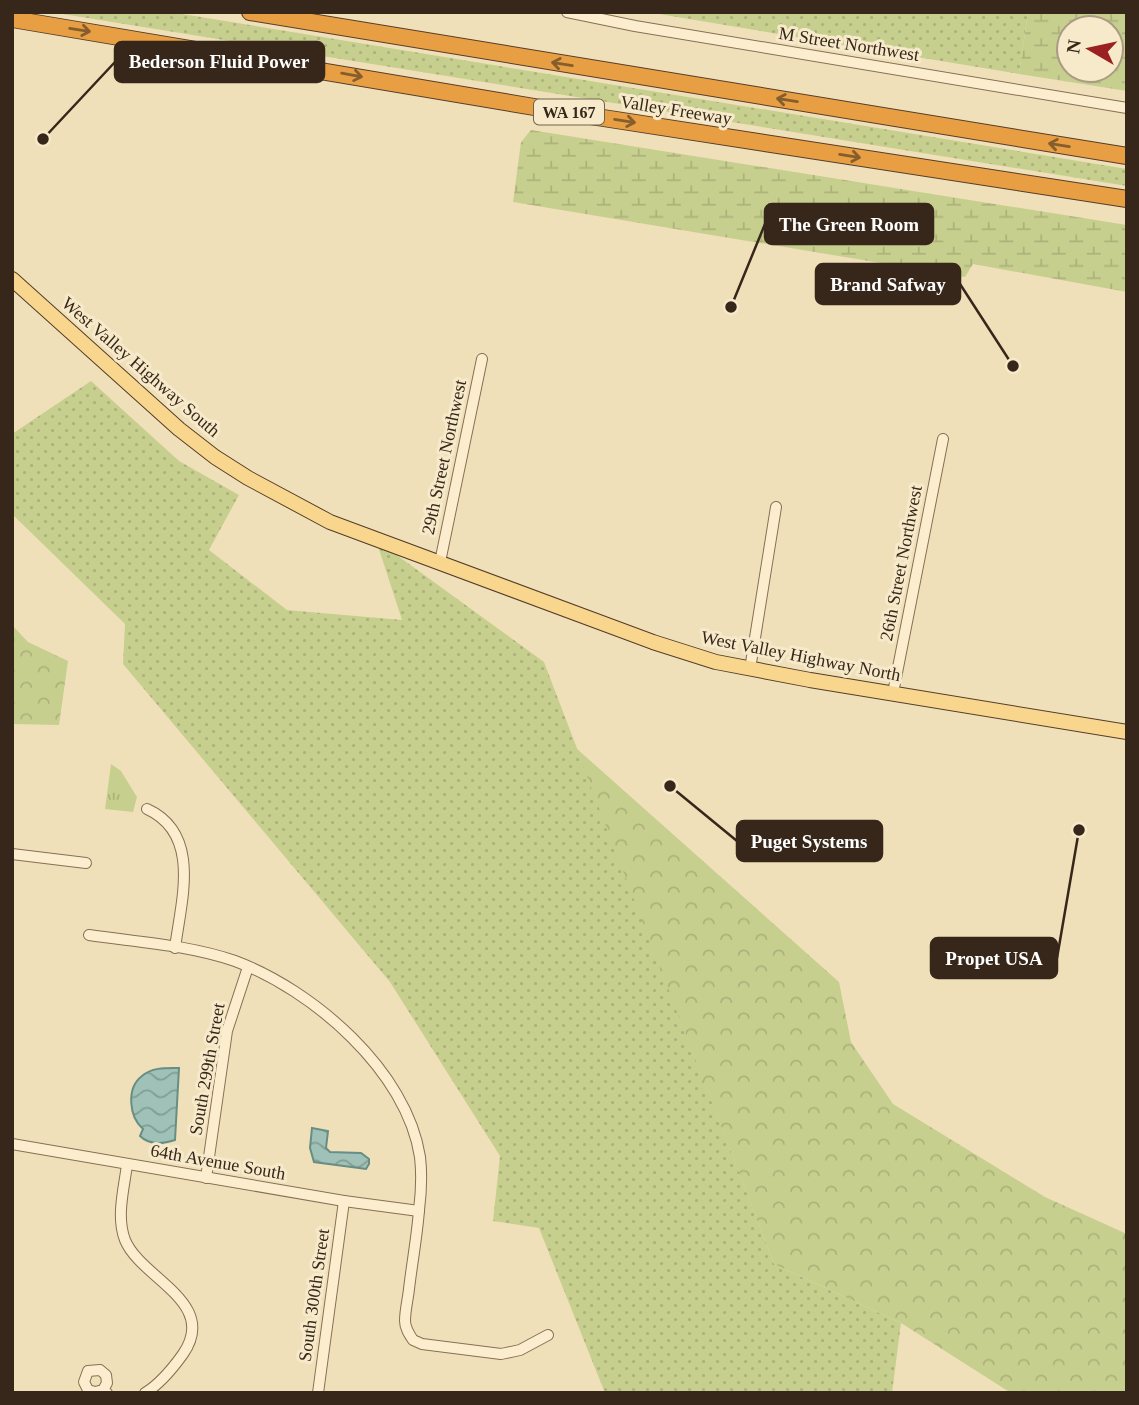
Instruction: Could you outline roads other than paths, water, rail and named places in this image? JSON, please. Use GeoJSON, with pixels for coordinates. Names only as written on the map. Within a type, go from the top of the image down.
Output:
{"type":"FeatureCollection","features":[{"type":"Feature","properties":{"kind":"highway","name":"Valley Freeway"},"geometry":{"type":"LineString","coordinates":[[250,12],[1127,156]]}},
{"type":"Feature","properties":{"kind":"highway","name":"Valley Freeway"},"geometry":{"type":"LineString","coordinates":[[12,19],[558,111],[1127,199]]}},
{"type":"Feature","properties":{"kind":"main road","name":"West Valley Highway South"},"geometry":{"type":"LineString","coordinates":[[12,279],[179,429],[215,457],[256,483],[330,522],[440,562]]}},
{"type":"Feature","properties":{"kind":"main road","name":"West Valley Highway North"},"geometry":{"type":"LineString","coordinates":[[440,562],[653,642],[716,662],[1127,732]]}},
{"type":"Feature","properties":{"kind":"street","name":"M Street Northwest"},"geometry":{"type":"LineString","coordinates":[[567,12],[635,26],[1127,107]]}},
{"type":"Feature","properties":{"kind":"street","name":"29th Street Northwest"},"geometry":{"type":"LineString","coordinates":[[440,562],[482,359]]}},
{"type":"Feature","properties":{"kind":"street","name":"26th Street Northwest"},"geometry":{"type":"LineString","coordinates":[[893,693],[943,439]]}},
{"type":"Feature","properties":{"kind":"street"},"geometry":{"type":"LineString","coordinates":[[750,669],[776,507]]}},
{"type":"Feature","properties":{"kind":"street"},"geometry":{"type":"LineString","coordinates":[[147,809],[167,822],[184,858],[175,948]]}},
{"type":"Feature","properties":{"kind":"street"},"geometry":{"type":"LineString","coordinates":[[12,854],[86,863]]}},
{"type":"Feature","properties":{"kind":"street"},"geometry":{"type":"LineString","coordinates":[[89,935],[213,955],[248,967],[286,985],[318,1009],[369,1055],[393,1091],[412,1131],[420,1158],[419,1211],[405,1322],[413,1340],[500,1354],[520,1350],[548,1335]]}},
{"type":"Feature","properties":{"kind":"street","name":"South 299th Street"},"geometry":{"type":"LineString","coordinates":[[206,1178],[227,1031],[248,967]]}},
{"type":"Feature","properties":{"kind":"street","name":"64th Avenue South"},"geometry":{"type":"LineString","coordinates":[[12,1144],[344,1201],[419,1211]]}},
{"type":"Feature","properties":{"kind":"street"},"geometry":{"type":"LineString","coordinates":[[127,1165],[121,1217],[125,1240],[138,1260],[179,1298],[192,1324],[190,1339],[183,1353],[160,1381],[145,1393]]}},
{"type":"Feature","properties":{"kind":"street","name":"South 300th Street"},"geometry":{"type":"LineString","coordinates":[[318,1393],[344,1201]]}},
{"type":"Feature","properties":{"kind":"water"},"geometry":{"type":"Polygon","coordinates":[[[179,1068],[175,1140],[152,1143],[140,1136],[143,1129],[132,1110],[133,1088],[142,1076],[150,1071],[179,1068]]]}},
{"type":"Feature","properties":{"kind":"water"},"geometry":{"type":"Polygon","coordinates":[[[312,1128],[328,1131],[326,1148],[330,1152],[361,1153],[369,1159],[366,1169],[314,1162],[310,1148],[312,1128]]]}},
{"type":"Feature","properties":{"kind":"place","name":"Bederson Fluid Power"},"geometry":{"type":"Point","coordinates":[43,139]}},
{"type":"Feature","properties":{"kind":"place","name":"The Green Room"},"geometry":{"type":"Point","coordinates":[731,307]}},
{"type":"Feature","properties":{"kind":"place","name":"Brand Safway"},"geometry":{"type":"Point","coordinates":[1013,366]}},
{"type":"Feature","properties":{"kind":"place","name":"Puget Systems"},"geometry":{"type":"Point","coordinates":[670,786]}},
{"type":"Feature","properties":{"kind":"place","name":"Propet USA"},"geometry":{"type":"Point","coordinates":[1079,830]}}]}
